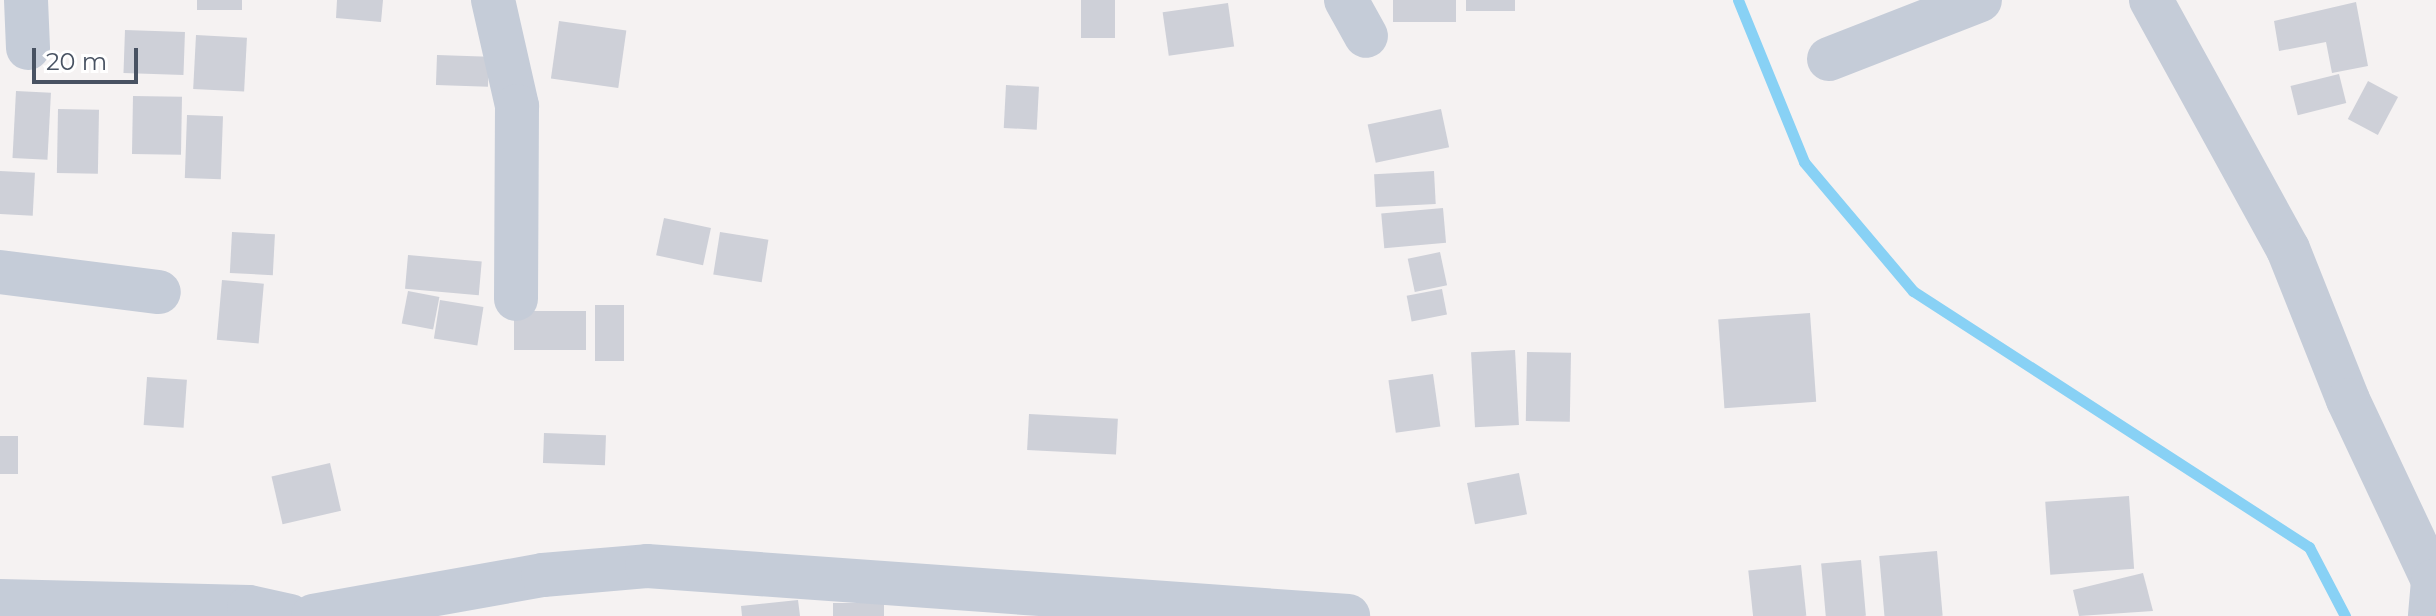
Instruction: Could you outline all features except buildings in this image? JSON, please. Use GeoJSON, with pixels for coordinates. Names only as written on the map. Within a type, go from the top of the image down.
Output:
{"type":"FeatureCollection","features":[{"type":"Feature","properties":{"kind":"street"},"geometry":{"type":"LineString","coordinates":[[26,0],[28,48]]}},
{"type":"Feature","properties":{"kind":"street"},"geometry":{"type":"LineString","coordinates":[[493,0],[517,106],[516,299]]}},
{"type":"Feature","properties":{"kind":"street"},"geometry":{"type":"LineString","coordinates":[[1829,59],[1980,0]]}},
{"type":"Feature","properties":{"kind":"street"},"geometry":{"type":"LineString","coordinates":[[2151,0],[2288,249],[2348,400],[2433,593]]}},
{"type":"Feature","properties":{"kind":"street"},"geometry":{"type":"LineString","coordinates":[[0,272],[159,292]]}},
{"type":"Feature","properties":{"kind":"street"},"geometry":{"type":"LineString","coordinates":[[313,616],[543,575],[647,566],[1348,616]]}},
{"type":"Feature","properties":{"kind":"street"},"geometry":{"type":"LineString","coordinates":[[0,601],[51,609],[272,608],[290,616]]}},
{"type":"Feature","properties":{"kind":"waterway"},"geometry":{"type":"LineString","coordinates":[[1738,0],[1804,162],[1913,291],[2309,547],[2345,616]]}}]}
